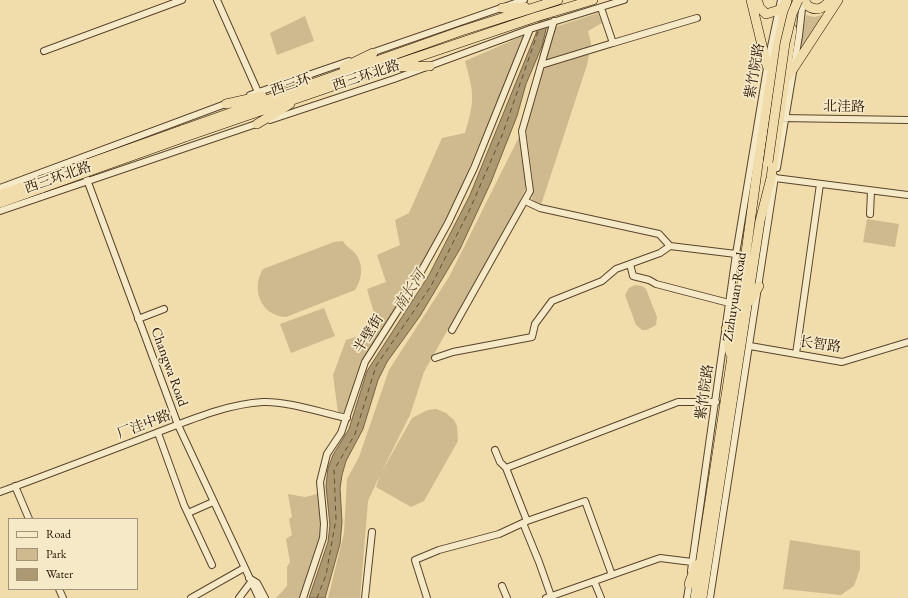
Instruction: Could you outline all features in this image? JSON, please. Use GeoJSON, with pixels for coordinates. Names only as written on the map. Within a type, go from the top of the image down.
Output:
{"type":"FeatureCollection","features":[{"type":"Feature","properties":{"kind":"highway","name":"西三环"},"geometry":{"type":"LineString","coordinates":[[0,203],[184,134],[297,89],[558,0]]}},
{"type":"Feature","properties":{"kind":"highway"},"geometry":{"type":"LineString","coordinates":[[553,16],[578,0]]}},
{"type":"Feature","properties":{"kind":"highway","name":"西三环"},"geometry":{"type":"LineString","coordinates":[[0,195],[536,17],[553,16],[593,0]]}},
{"type":"Feature","properties":{"kind":"highway"},"geometry":{"type":"LineString","coordinates":[[751,0],[767,66]]}},
{"type":"Feature","properties":{"kind":"highway"},"geometry":{"type":"LineString","coordinates":[[757,0],[760,8],[766,14],[779,10],[791,0]]}},
{"type":"Feature","properties":{"kind":"highway"},"geometry":{"type":"LineString","coordinates":[[763,162],[755,139],[766,110],[791,0]]}},
{"type":"Feature","properties":{"kind":"highway"},"geometry":{"type":"LineString","coordinates":[[756,220],[763,162],[785,42],[792,14],[791,0]]}},
{"type":"Feature","properties":{"kind":"highway","name":"Zizhuyuan Road"},"geometry":{"type":"LineString","coordinates":[[695,598],[693,584],[705,539],[731,363],[756,220],[773,178],[782,118],[791,0]]}},
{"type":"Feature","properties":{"kind":"highway"},"geometry":{"type":"LineString","coordinates":[[804,0],[808,6],[816,9],[825,7],[830,0]]}},
{"type":"Feature","properties":{"kind":"highway"},"geometry":{"type":"LineString","coordinates":[[785,79],[838,0]]}},
{"type":"Feature","properties":{"kind":"highway"},"geometry":{"type":"LineString","coordinates":[[502,8],[539,6]]}},
{"type":"Feature","properties":{"kind":"highway"},"geometry":{"type":"LineString","coordinates":[[315,83],[372,53]]}},
{"type":"Feature","properties":{"kind":"highway"},"geometry":{"type":"LineString","coordinates":[[388,66],[430,66]]}},
{"type":"Feature","properties":{"kind":"highway"},"geometry":{"type":"LineString","coordinates":[[226,104],[297,89]]}},
{"type":"Feature","properties":{"kind":"highway"},"geometry":{"type":"LineString","coordinates":[[257,124],[309,93]]}},
{"type":"Feature","properties":{"kind":"highway"},"geometry":{"type":"LineString","coordinates":[[763,162],[766,110]]}},
{"type":"Feature","properties":{"kind":"highway"},"geometry":{"type":"LineString","coordinates":[[772,195],[773,178]]}},
{"type":"Feature","properties":{"kind":"highway","name":"Zizhuyuan Road"},"geometry":{"type":"LineString","coordinates":[[702,598],[747,306],[756,220]]}},
{"type":"Feature","properties":{"kind":"highway"},"geometry":{"type":"LineString","coordinates":[[747,306],[760,286]]}},
{"type":"Feature","properties":{"kind":"highway"},"geometry":{"type":"LineString","coordinates":[[726,329],[731,363]]}},
{"type":"Feature","properties":{"kind":"street"},"geometry":{"type":"LineString","coordinates":[[44,51],[182,0]]}},
{"type":"Feature","properties":{"kind":"street"},"geometry":{"type":"LineString","coordinates":[[217,0],[258,92]]}},
{"type":"Feature","properties":{"kind":"street","name":"西三环北路"},"geometry":{"type":"LineString","coordinates":[[0,188],[258,92],[524,0]]}},
{"type":"Feature","properties":{"kind":"street","name":"西三环北路"},"geometry":{"type":"LineString","coordinates":[[0,211],[430,66],[532,28],[553,16],[601,8],[624,0]]}},
{"type":"Feature","properties":{"kind":"street"},"geometry":{"type":"LineString","coordinates":[[782,118],[793,69],[804,0]]}},
{"type":"Feature","properties":{"kind":"street"},"geometry":{"type":"LineString","coordinates":[[601,8],[613,43]]}},
{"type":"Feature","properties":{"kind":"street","name":"紫竹院路"},"geometry":{"type":"LineString","coordinates":[[687,598],[693,584],[692,562],[736,254],[767,66],[779,10]]}},
{"type":"Feature","properties":{"kind":"street"},"geometry":{"type":"LineString","coordinates":[[452,330],[530,190],[522,131],[553,16]]}},
{"type":"Feature","properties":{"kind":"street"},"geometry":{"type":"LineString","coordinates":[[541,65],[697,18]]}},
{"type":"Feature","properties":{"kind":"street","name":"半壁街"},"geometry":{"type":"LineString","coordinates":[[303,598],[323,538],[324,524],[320,482],[322,468],[327,454],[341,433],[365,362],[412,288],[451,216],[474,168],[532,28]]}},
{"type":"Feature","properties":{"kind":"street","name":"北洼路"},"geometry":{"type":"LineString","coordinates":[[782,118],[908,120]]}},
{"type":"Feature","properties":{"kind":"street","name":"Changwa Road"},"geometry":{"type":"LineString","coordinates":[[79,158],[178,425],[259,598]]}},
{"type":"Feature","properties":{"kind":"street"},"geometry":{"type":"LineString","coordinates":[[773,178],[908,195]]}},
{"type":"Feature","properties":{"kind":"street"},"geometry":{"type":"LineString","coordinates":[[796,354],[820,184]]}},
{"type":"Feature","properties":{"kind":"street"},"geometry":{"type":"LineString","coordinates":[[870,214],[871,191]]}},
{"type":"Feature","properties":{"kind":"street"},"geometry":{"type":"LineString","coordinates":[[710,598],[760,286],[772,195]]}},
{"type":"Feature","properties":{"kind":"street"},"geometry":{"type":"LineString","coordinates":[[525,201],[540,208],[659,234],[670,246],[736,254]]}},
{"type":"Feature","properties":{"kind":"street"},"geometry":{"type":"LineString","coordinates":[[435,358],[453,352],[532,337],[535,324],[552,301],[602,281],[616,270],[660,253],[670,246]]}},
{"type":"Feature","properties":{"kind":"street"},"geometry":{"type":"LineString","coordinates":[[630,264],[633,276],[649,280],[656,284],[730,303]]}},
{"type":"Feature","properties":{"kind":"street"},"geometry":{"type":"LineString","coordinates":[[138,319],[164,309]]}},
{"type":"Feature","properties":{"kind":"street","name":"长智路"},"geometry":{"type":"LineString","coordinates":[[750,346],[842,362],[908,342]]}},
{"type":"Feature","properties":{"kind":"street","name":"厂洼中路"},"geometry":{"type":"LineString","coordinates":[[0,492],[178,425],[229,408],[265,402],[347,418]]}},
{"type":"Feature","properties":{"kind":"street"},"geometry":{"type":"LineString","coordinates":[[506,468],[678,402],[716,402]]}},
{"type":"Feature","properties":{"kind":"street"},"geometry":{"type":"LineString","coordinates":[[158,433],[166,460],[212,565]]}},
{"type":"Feature","properties":{"kind":"street"},"geometry":{"type":"LineString","coordinates":[[495,450],[500,462],[506,468],[540,562],[548,597],[660,558],[692,562]]}},
{"type":"Feature","properties":{"kind":"street"},"geometry":{"type":"LineString","coordinates":[[15,486],[29,518]]}},
{"type":"Feature","properties":{"kind":"street"},"geometry":{"type":"LineString","coordinates":[[427,598],[415,560],[439,550],[499,534],[525,522],[585,501],[612,575]]}},
{"type":"Feature","properties":{"kind":"street"},"geometry":{"type":"LineString","coordinates":[[188,513],[213,502]]}},
{"type":"Feature","properties":{"kind":"street"},"geometry":{"type":"LineString","coordinates":[[365,598],[372,532]]}},
{"type":"Feature","properties":{"kind":"street"},"geometry":{"type":"LineString","coordinates":[[191,598],[244,568]]}},
{"type":"Feature","properties":{"kind":"street"},"geometry":{"type":"LineString","coordinates":[[239,598],[250,580],[257,582],[265,598]]}},
{"type":"Feature","properties":{"kind":"street"},"geometry":{"type":"LineString","coordinates":[[594,581],[601,598]]}},
{"type":"Feature","properties":{"kind":"street"},"geometry":{"type":"LineString","coordinates":[[502,586],[507,598]]}},
{"type":"Feature","properties":{"kind":"green space"},"geometry":{"type":"Polygon","coordinates":[[[598,13],[602,23],[588,31],[591,44],[587,65],[541,205],[532,200],[533,181],[526,129],[555,27],[598,13]]]}},
{"type":"Feature","properties":{"kind":"green space"},"geometry":{"type":"Polygon","coordinates":[[[826,14],[806,42],[801,46],[806,15],[814,17],[826,14]]]}},
{"type":"Feature","properties":{"kind":"green space"},"geometry":{"type":"Polygon","coordinates":[[[305,16],[314,41],[277,55],[270,33],[305,16]]]}},
{"type":"Feature","properties":{"kind":"green space"},"geometry":{"type":"Polygon","coordinates":[[[525,35],[460,190],[421,267],[364,360],[344,415],[338,413],[333,375],[346,340],[371,332],[376,320],[367,289],[386,282],[377,255],[400,245],[395,220],[409,213],[442,138],[465,133],[472,104],[472,90],[465,61],[525,35]]]}},
{"type":"Feature","properties":{"kind":"green space"},"geometry":{"type":"Polygon","coordinates":[[[520,135],[527,185],[519,203],[424,372],[410,415],[381,473],[412,418],[428,410],[436,409],[446,413],[454,420],[457,426],[458,441],[424,501],[411,507],[376,487],[380,475],[368,501],[360,598],[328,598],[344,533],[347,479],[359,457],[389,370],[449,277],[520,135]]]}},
{"type":"Feature","properties":{"kind":"green space"},"geometry":{"type":"Polygon","coordinates":[[[867,219],[899,224],[895,247],[863,242],[867,219]]]}},
{"type":"Feature","properties":{"kind":"green space"},"geometry":{"type":"Polygon","coordinates":[[[343,241],[354,252],[360,261],[361,276],[355,290],[286,317],[270,312],[264,306],[260,300],[258,292],[259,276],[263,269],[334,242],[343,241]]]}},
{"type":"Feature","properties":{"kind":"green space"},"geometry":{"type":"Polygon","coordinates":[[[635,285],[642,286],[646,289],[657,317],[656,325],[647,330],[642,330],[636,325],[625,295],[629,288],[635,285]]]}},
{"type":"Feature","properties":{"kind":"green space"},"geometry":{"type":"Polygon","coordinates":[[[324,308],[335,336],[291,353],[280,324],[324,308]]]}},
{"type":"Feature","properties":{"kind":"green space"},"geometry":{"type":"Polygon","coordinates":[[[288,494],[305,497],[317,494],[321,527],[318,547],[300,598],[276,598],[287,586],[287,567],[290,562],[286,539],[292,535],[289,519],[292,517],[288,494]]]}},
{"type":"Feature","properties":{"kind":"green space"},"geometry":{"type":"Polygon","coordinates":[[[790,540],[860,551],[860,569],[854,586],[841,595],[783,589],[790,540]]]}},
{"type":"Feature","properties":{"kind":"water"},"geometry":{"type":"Polygon","coordinates":[[[544,0],[553,0],[542,46],[526,84],[517,116],[491,182],[460,249],[420,316],[387,362],[378,380],[363,429],[346,461],[342,475],[340,488],[342,522],[340,544],[325,598],[309,598],[328,542],[330,525],[326,486],[328,468],[333,455],[349,429],[367,371],[429,275],[470,195],[537,31],[544,0]]]}},
{"type":"Feature","properties":{"kind":"ferry route"},"geometry":{"type":"LineString","coordinates":[[317,598],[326,575],[336,519],[334,470],[355,434],[376,366],[431,286],[470,209],[503,133],[539,29]]}},
{"type":"Feature","properties":{"kind":"water label","name":"南长河"},"geometry":{"type":"Point","coordinates":[410,291]}}]}
